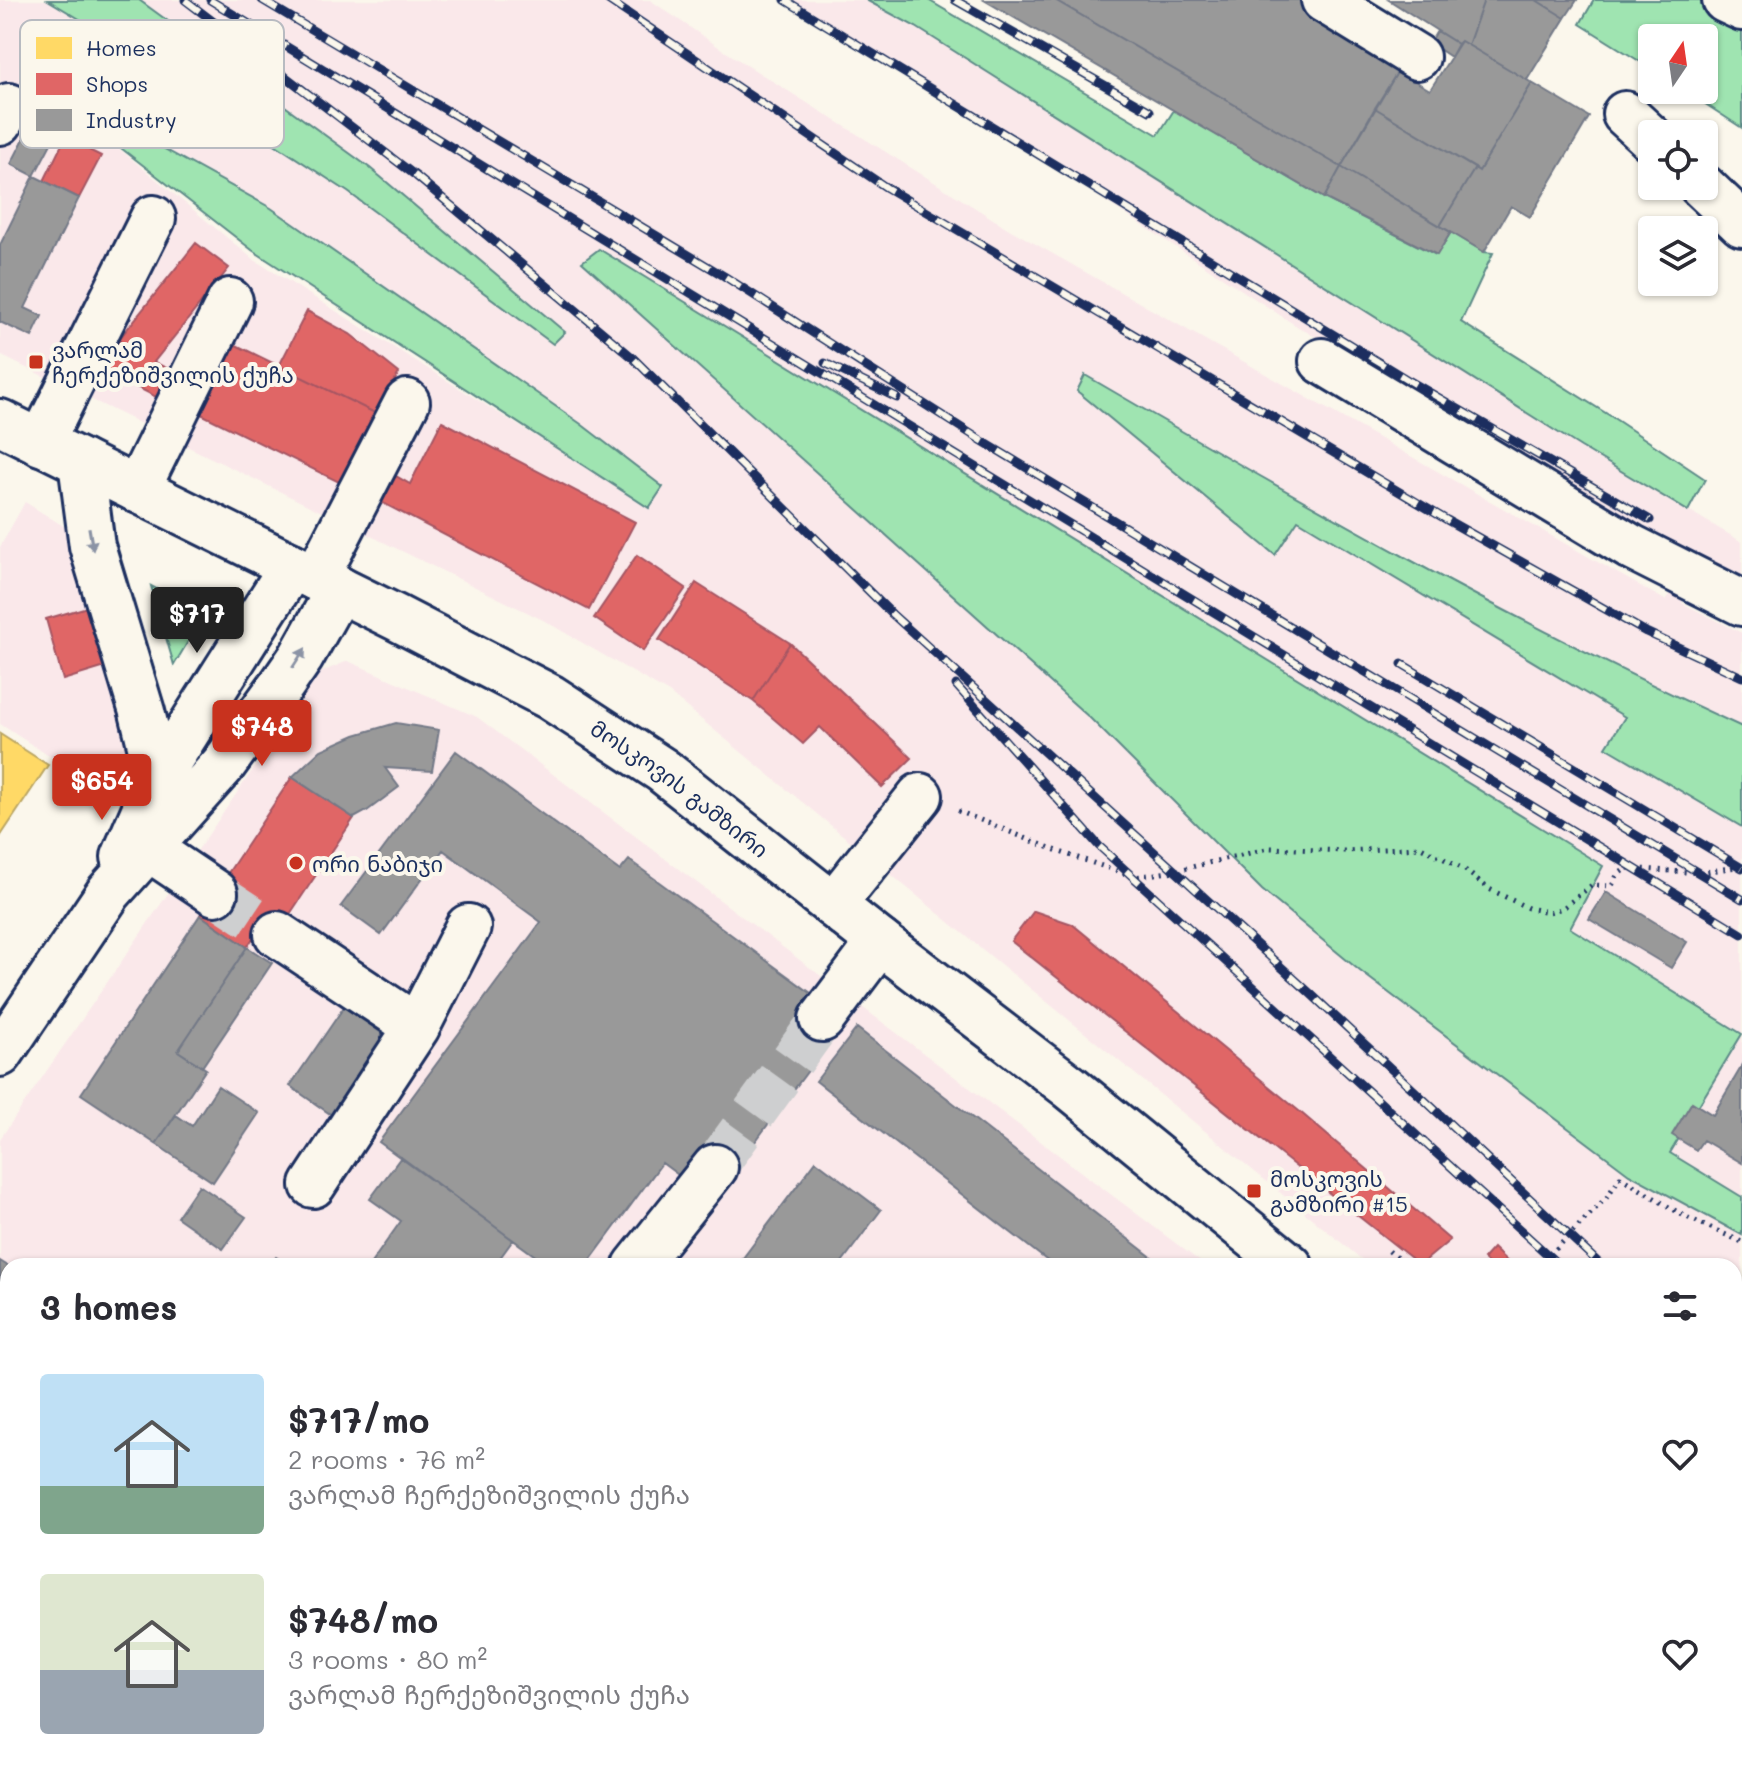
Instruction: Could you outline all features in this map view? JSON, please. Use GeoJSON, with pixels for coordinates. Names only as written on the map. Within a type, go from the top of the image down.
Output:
{"type":"FeatureCollection","features":[{"type":"Feature","properties":{"kind":"main road"},"geometry":{"type":"LineString","coordinates":[[1324,0],[1417,57]]}},
{"type":"Feature","properties":{"kind":"main road"},"geometry":{"type":"LineString","coordinates":[[1725,0],[1742,8]]}},
{"type":"Feature","properties":{"kind":"main road"},"geometry":{"type":"LineString","coordinates":[[1717,200],[1742,224]]}},
{"type":"Feature","properties":{"kind":"main road"},"geometry":{"type":"LineString","coordinates":[[41,443],[153,218]]}},
{"type":"Feature","properties":{"kind":"main road"},"geometry":{"type":"LineString","coordinates":[[137,490],[230,301]]}},
{"type":"Feature","properties":{"kind":"main road"},"geometry":{"type":"LineString","coordinates":[[1322,361],[1631,547],[1742,603]]}},
{"type":"Feature","properties":{"kind":"main road"},"geometry":{"type":"LineString","coordinates":[[109,892],[158,778],[316,578],[407,402]]}},
{"type":"Feature","properties":{"kind":"main road","name":"მოსკოვის გამზირი"},"geometry":{"type":"LineString","coordinates":[[0,422],[550,697],[662,770],[1070,1087],[1280,1258]]}},
{"type":"Feature","properties":{"kind":"main road"},"geometry":{"type":"LineString","coordinates":[[81,462],[92,546],[142,712],[158,778]]}},
{"type":"Feature","properties":{"kind":"main road"},"geometry":{"type":"LineString","coordinates":[[0,1054],[109,892],[223,765],[301,657],[316,578]]}},
{"type":"Feature","properties":{"kind":"main road"},"geometry":{"type":"LineString","coordinates":[[833,905],[920,796]]}},
{"type":"Feature","properties":{"kind":"main road"},"geometry":{"type":"LineString","coordinates":[[148,848],[215,893]]}},
{"type":"Feature","properties":{"kind":"main road"},"geometry":{"type":"LineString","coordinates":[[313,1185],[417,1027],[468,927]]}},
{"type":"Feature","properties":{"kind":"main road"},"geometry":{"type":"LineString","coordinates":[[277,934],[417,1027]]}},
{"type":"Feature","properties":{"kind":"main road"},"geometry":{"type":"LineString","coordinates":[[822,1019],[880,942]]}},
{"type":"Feature","properties":{"kind":"main road"},"geometry":{"type":"LineString","coordinates":[[642,1258],[715,1167]]}},
{"type":"Feature","properties":{"kind":"path"},"geometry":{"type":"LineString","coordinates":[[920,796],[1060,852],[1135,877],[1175,871],[1270,848],[1345,851],[1421,847],[1465,870],[1489,889],[1528,908],[1549,912],[1563,908],[1592,885],[1612,886],[1617,875],[1627,868],[1699,873],[1742,866]]}},
{"type":"Feature","properties":{"kind":"path"},"geometry":{"type":"LineString","coordinates":[[1547,1258],[1607,1197],[1620,1177],[1684,1216],[1742,1242]]}},
{"type":"Feature","properties":{"kind":"path"},"geometry":{"type":"LineString","coordinates":[[1389,1251],[1397,1258]]}},
{"type":"Feature","properties":{"kind":"shaded area"},"geometry":{"type":"Polygon","coordinates":[[[0,0],[48,0],[81,20],[20,20],[20,148],[118,148],[253,259],[650,508],[142,148],[281,148],[348,192],[553,344],[370,168],[284,105],[284,20],[166,20],[139,0],[650,0],[726,52],[1009,229],[1665,600],[1696,559],[1639,529],[1295,325],[894,63],[786,0],[866,0],[916,27],[1581,447],[1742,542],[1742,577],[1710,563],[1682,603],[1742,633],[1742,727],[1587,654],[1234,462],[1085,375],[1077,391],[1275,554],[1298,520],[1626,717],[1607,747],[1742,827],[1742,1034],[1570,928],[1602,866],[599,249],[582,262],[1091,719],[1262,890],[1360,971],[1629,1174],[1742,1235],[1742,1258],[1360,1258],[669,693],[543,620],[0,355],[0,0]]]}},
{"type":"Feature","properties":{"kind":"shaded area"},"geometry":{"type":"Polygon","coordinates":[[[25,502],[65,527],[102,573],[128,711],[126,806],[0,724],[0,547],[25,502]]]}},
{"type":"Feature","properties":{"kind":"shaded area"},"geometry":{"type":"Polygon","coordinates":[[[348,661],[477,717],[1195,1258],[0,1258],[0,1139],[319,673],[348,661]]]}},
{"type":"Feature","properties":{"kind":"shaded area"},"geometry":{"type":"Polygon","coordinates":[[[1742,1035],[1742,1197],[1670,1154],[1742,1035]]]}},
{"type":"Feature","properties":{"kind":"green space"},"geometry":{"type":"Polygon","coordinates":[[[48,0],[139,0],[166,20],[81,20],[48,0]]]}},
{"type":"Feature","properties":{"kind":"green space"},"geometry":{"type":"Polygon","coordinates":[[[866,0],[928,0],[1158,135],[1174,110],[1324,198],[1436,255],[1451,232],[1484,252],[1493,253],[1461,322],[1705,479],[1688,511],[1581,447],[916,27],[866,0]]]}},
{"type":"Feature","properties":{"kind":"green space"},"geometry":{"type":"Polygon","coordinates":[[[1594,0],[1701,0],[1742,20],[1742,128],[1705,104],[1718,104],[1718,24],[1638,24],[1638,60],[1580,24],[1594,0]]]}},
{"type":"Feature","properties":{"kind":"green space"},"geometry":{"type":"Polygon","coordinates":[[[284,105],[370,168],[565,332],[553,344],[348,192],[281,148],[284,148],[284,105]]]}},
{"type":"Feature","properties":{"kind":"green space"},"geometry":{"type":"Polygon","coordinates":[[[121,148],[163,148],[271,208],[581,424],[663,487],[649,508],[252,250],[121,148]]]}},
{"type":"Feature","properties":{"kind":"green space"},"geometry":{"type":"Polygon","coordinates":[[[599,249],[1603,866],[1570,928],[1742,1034],[1670,1153],[1742,1197],[1742,1235],[1629,1174],[1360,971],[1262,890],[1091,719],[582,262],[599,249]]]}},
{"type":"Feature","properties":{"kind":"green space"},"geometry":{"type":"Polygon","coordinates":[[[1085,375],[1327,514],[1491,603],[1742,727],[1742,827],[1606,747],[1625,717],[1298,520],[1275,555],[1077,391],[1085,375]]]}},
{"type":"Feature","properties":{"kind":"green space"},"geometry":{"type":"Polygon","coordinates":[[[151,586],[204,615],[174,665],[151,586]]]}},
{"type":"Feature","properties":{"kind":"building: Homes"},"geometry":{"type":"Polygon","coordinates":[[[0,734],[48,765],[0,837],[0,734]]]}},
{"type":"Feature","properties":{"kind":"building: Shops"},"geometry":{"type":"Polygon","coordinates":[[[60,148],[85,148],[101,156],[79,198],[44,181],[60,148]]]}},
{"type":"Feature","properties":{"kind":"building: Shops"},"geometry":{"type":"Polygon","coordinates":[[[196,243],[229,268],[154,362],[182,376],[168,403],[103,370],[116,343],[196,243]]]}},
{"type":"Feature","properties":{"kind":"building: Shops"},"geometry":{"type":"Polygon","coordinates":[[[307,311],[350,334],[399,373],[375,413],[279,366],[307,311]]]}},
{"type":"Feature","properties":{"kind":"building: Shops"},"geometry":{"type":"Polygon","coordinates":[[[234,344],[375,413],[341,483],[199,413],[234,344]]]}},
{"type":"Feature","properties":{"kind":"building: Shops"},"geometry":{"type":"Polygon","coordinates":[[[442,421],[635,522],[589,610],[381,502],[394,475],[410,484],[442,421]]]}},
{"type":"Feature","properties":{"kind":"building: Shops"},"geometry":{"type":"Polygon","coordinates":[[[637,555],[686,588],[643,651],[594,618],[637,555]]]}},
{"type":"Feature","properties":{"kind":"building: Shops"},"geometry":{"type":"Polygon","coordinates":[[[696,583],[790,643],[753,701],[659,640],[696,583]]]}},
{"type":"Feature","properties":{"kind":"building: Shops"},"geometry":{"type":"Polygon","coordinates":[[[94,605],[112,665],[63,680],[46,619],[94,605]]]}},
{"type":"Feature","properties":{"kind":"building: Shops"},"geometry":{"type":"Polygon","coordinates":[[[790,643],[912,758],[882,787],[820,727],[803,744],[753,701],[790,643]]]}},
{"type":"Feature","properties":{"kind":"building: Shops"},"geometry":{"type":"Polygon","coordinates":[[[292,777],[354,818],[272,941],[257,932],[247,947],[200,915],[292,777]]]}},
{"type":"Feature","properties":{"kind":"building: Shops"},"geometry":{"type":"Polygon","coordinates":[[[1034,911],[1072,924],[1450,1240],[1428,1258],[1411,1258],[1011,941],[1034,911]]]}},
{"type":"Feature","properties":{"kind":"building: Shops"},"geometry":{"type":"Polygon","coordinates":[[[1493,1248],[1504,1258],[1484,1258],[1493,1248]]]}},
{"type":"Feature","properties":{"kind":"building: Industry"},"geometry":{"type":"Polygon","coordinates":[[[984,0],[1055,0],[1341,167],[1324,198],[984,0]]]}},
{"type":"Feature","properties":{"kind":"building: Industry"},"geometry":{"type":"Polygon","coordinates":[[[1055,0],[1305,0],[1398,71],[1341,167],[1055,0]]]}},
{"type":"Feature","properties":{"kind":"building: Industry"},"geometry":{"type":"Polygon","coordinates":[[[1389,0],[1484,0],[1468,45],[1461,41],[1458,44],[1389,0]]]}},
{"type":"Feature","properties":{"kind":"building: Industry"},"geometry":{"type":"Polygon","coordinates":[[[1484,0],[1536,0],[1565,18],[1527,80],[1468,45],[1484,0]]]}},
{"type":"Feature","properties":{"kind":"building: Industry"},"geometry":{"type":"Polygon","coordinates":[[[1536,0],[1577,0],[1565,18],[1536,0]]]}},
{"type":"Feature","properties":{"kind":"building: Industry"},"geometry":{"type":"Polygon","coordinates":[[[1437,31],[1458,44],[1451,57],[1430,43],[1437,31]]]}},
{"type":"Feature","properties":{"kind":"building: Industry"},"geometry":{"type":"Polygon","coordinates":[[[1461,41],[1532,83],[1479,171],[1375,108],[1398,71],[1430,90],[1461,41]]]}},
{"type":"Feature","properties":{"kind":"building: Industry"},"geometry":{"type":"Polygon","coordinates":[[[1532,83],[1589,117],[1530,217],[1511,206],[1484,252],[1440,226],[1475,168],[1479,171],[1532,83]]]}},
{"type":"Feature","properties":{"kind":"building: Industry"},"geometry":{"type":"Polygon","coordinates":[[[1375,108],[1475,168],[1440,226],[1341,167],[1375,108]]]}},
{"type":"Feature","properties":{"kind":"building: Industry"},"geometry":{"type":"Polygon","coordinates":[[[20,146],[49,148],[34,176],[11,164],[20,146]]]}},
{"type":"Feature","properties":{"kind":"building: Industry"},"geometry":{"type":"Polygon","coordinates":[[[1341,167],[1451,232],[1437,255],[1324,198],[1341,167]]]}},
{"type":"Feature","properties":{"kind":"building: Industry"},"geometry":{"type":"Polygon","coordinates":[[[34,176],[79,198],[25,308],[42,316],[32,337],[0,322],[0,245],[34,176]]]}},
{"type":"Feature","properties":{"kind":"building: Industry"},"geometry":{"type":"Polygon","coordinates":[[[396,723],[439,730],[432,771],[385,768],[399,787],[354,818],[292,777],[321,750],[355,735],[396,723]]]}},
{"type":"Feature","properties":{"kind":"building: Industry"},"geometry":{"type":"Polygon","coordinates":[[[456,751],[620,871],[629,860],[819,999],[828,1023],[811,1046],[821,1053],[729,1177],[681,1177],[662,1163],[592,1258],[538,1258],[379,1142],[541,922],[443,850],[381,935],[341,906],[456,751]]]}},
{"type":"Feature","properties":{"kind":"building: Industry"},"geometry":{"type":"Polygon","coordinates":[[[1606,892],[1687,942],[1671,968],[1589,919],[1606,892]]]}},
{"type":"Feature","properties":{"kind":"building: Industry"},"geometry":{"type":"Polygon","coordinates":[[[200,915],[247,947],[178,1051],[206,1069],[156,1144],[81,1094],[200,915]]]}},
{"type":"Feature","properties":{"kind":"building: Industry"},"geometry":{"type":"Polygon","coordinates":[[[247,947],[272,963],[202,1067],[178,1051],[247,947]]]}},
{"type":"Feature","properties":{"kind":"building: Industry"},"geometry":{"type":"Polygon","coordinates":[[[344,1007],[386,1036],[333,1116],[290,1086],[344,1007]]]}},
{"type":"Feature","properties":{"kind":"building: Industry"},"geometry":{"type":"Polygon","coordinates":[[[857,1028],[1153,1258],[1044,1258],[816,1081],[857,1028]]]}},
{"type":"Feature","properties":{"kind":"building: Industry"},"geometry":{"type":"Polygon","coordinates":[[[1742,1066],[1742,1163],[1703,1140],[1696,1150],[1672,1135],[1692,1102],[1713,1115],[1742,1066]]]}},
{"type":"Feature","properties":{"kind":"building: Industry"},"geometry":{"type":"Polygon","coordinates":[[[218,1086],[259,1113],[213,1182],[156,1144],[176,1115],[192,1126],[218,1086]]]}},
{"type":"Feature","properties":{"kind":"building: Industry"},"geometry":{"type":"Polygon","coordinates":[[[401,1157],[513,1240],[500,1258],[375,1258],[401,1221],[370,1199],[401,1157]]]}},
{"type":"Feature","properties":{"kind":"building: Industry"},"geometry":{"type":"Polygon","coordinates":[[[816,1161],[881,1210],[845,1258],[743,1258],[816,1161]]]}},
{"type":"Feature","properties":{"kind":"building: Industry"},"geometry":{"type":"Polygon","coordinates":[[[199,1185],[246,1217],[223,1249],[177,1217],[199,1185]]]}},
{"type":"Feature","properties":{"kind":"tunnel"},"geometry":{"type":"LineString","coordinates":[[215,893],[277,934]]}},
{"type":"Feature","properties":{"kind":"tunnel"},"geometry":{"type":"LineString","coordinates":[[715,1167],[822,1019]]}},
{"type":"Feature","properties":{"kind":"railway"},"geometry":{"type":"LineString","coordinates":[[185,0],[211,20]]}},
{"type":"Feature","properties":{"kind":"railway"},"geometry":{"type":"LineString","coordinates":[[210,0],[243,20]]}},
{"type":"Feature","properties":{"kind":"railway"},"geometry":{"type":"LineString","coordinates":[[262,0],[724,276],[979,439],[1742,899]]}},
{"type":"Feature","properties":{"kind":"railway"},"geometry":{"type":"LineString","coordinates":[[608,0],[887,188],[1447,520],[1646,632],[1742,677]]}},
{"type":"Feature","properties":{"kind":"railway"},"geometry":{"type":"LineString","coordinates":[[785,0],[1408,380],[1650,520]]}},
{"type":"Feature","properties":{"kind":"railway"},"geometry":{"type":"LineString","coordinates":[[955,0],[1150,111]]}},
{"type":"Feature","properties":{"kind":"railway"},"geometry":{"type":"LineString","coordinates":[[284,45],[1742,934]]}},
{"type":"Feature","properties":{"kind":"railway"},"geometry":{"type":"LineString","coordinates":[[284,75],[416,176],[632,357],[892,614],[1311,994],[1593,1258]]}},
{"type":"Feature","properties":{"kind":"railway"},"geometry":{"type":"LineString","coordinates":[[825,363],[897,398]]}},
{"type":"Feature","properties":{"kind":"railway"},"geometry":{"type":"LineString","coordinates":[[1402,664],[1742,868]]}},
{"type":"Feature","properties":{"kind":"railway"},"geometry":{"type":"LineString","coordinates":[[956,685],[1099,846],[1551,1258]]}},
{"type":"Feature","properties":{"kind":"place","name":"ვარლამ ჩერქეზიშვილის ქუჩა"},"geometry":{"type":"Point","coordinates":[36,362]}},
{"type":"Feature","properties":{"kind":"place","name":"ორი ნაბიჯი"},"geometry":{"type":"Point","coordinates":[296,863]}},
{"type":"Feature","properties":{"kind":"place","name":"მოსკოვის გამზირი #15"},"geometry":{"type":"Point","coordinates":[1254,1191]}}]}
